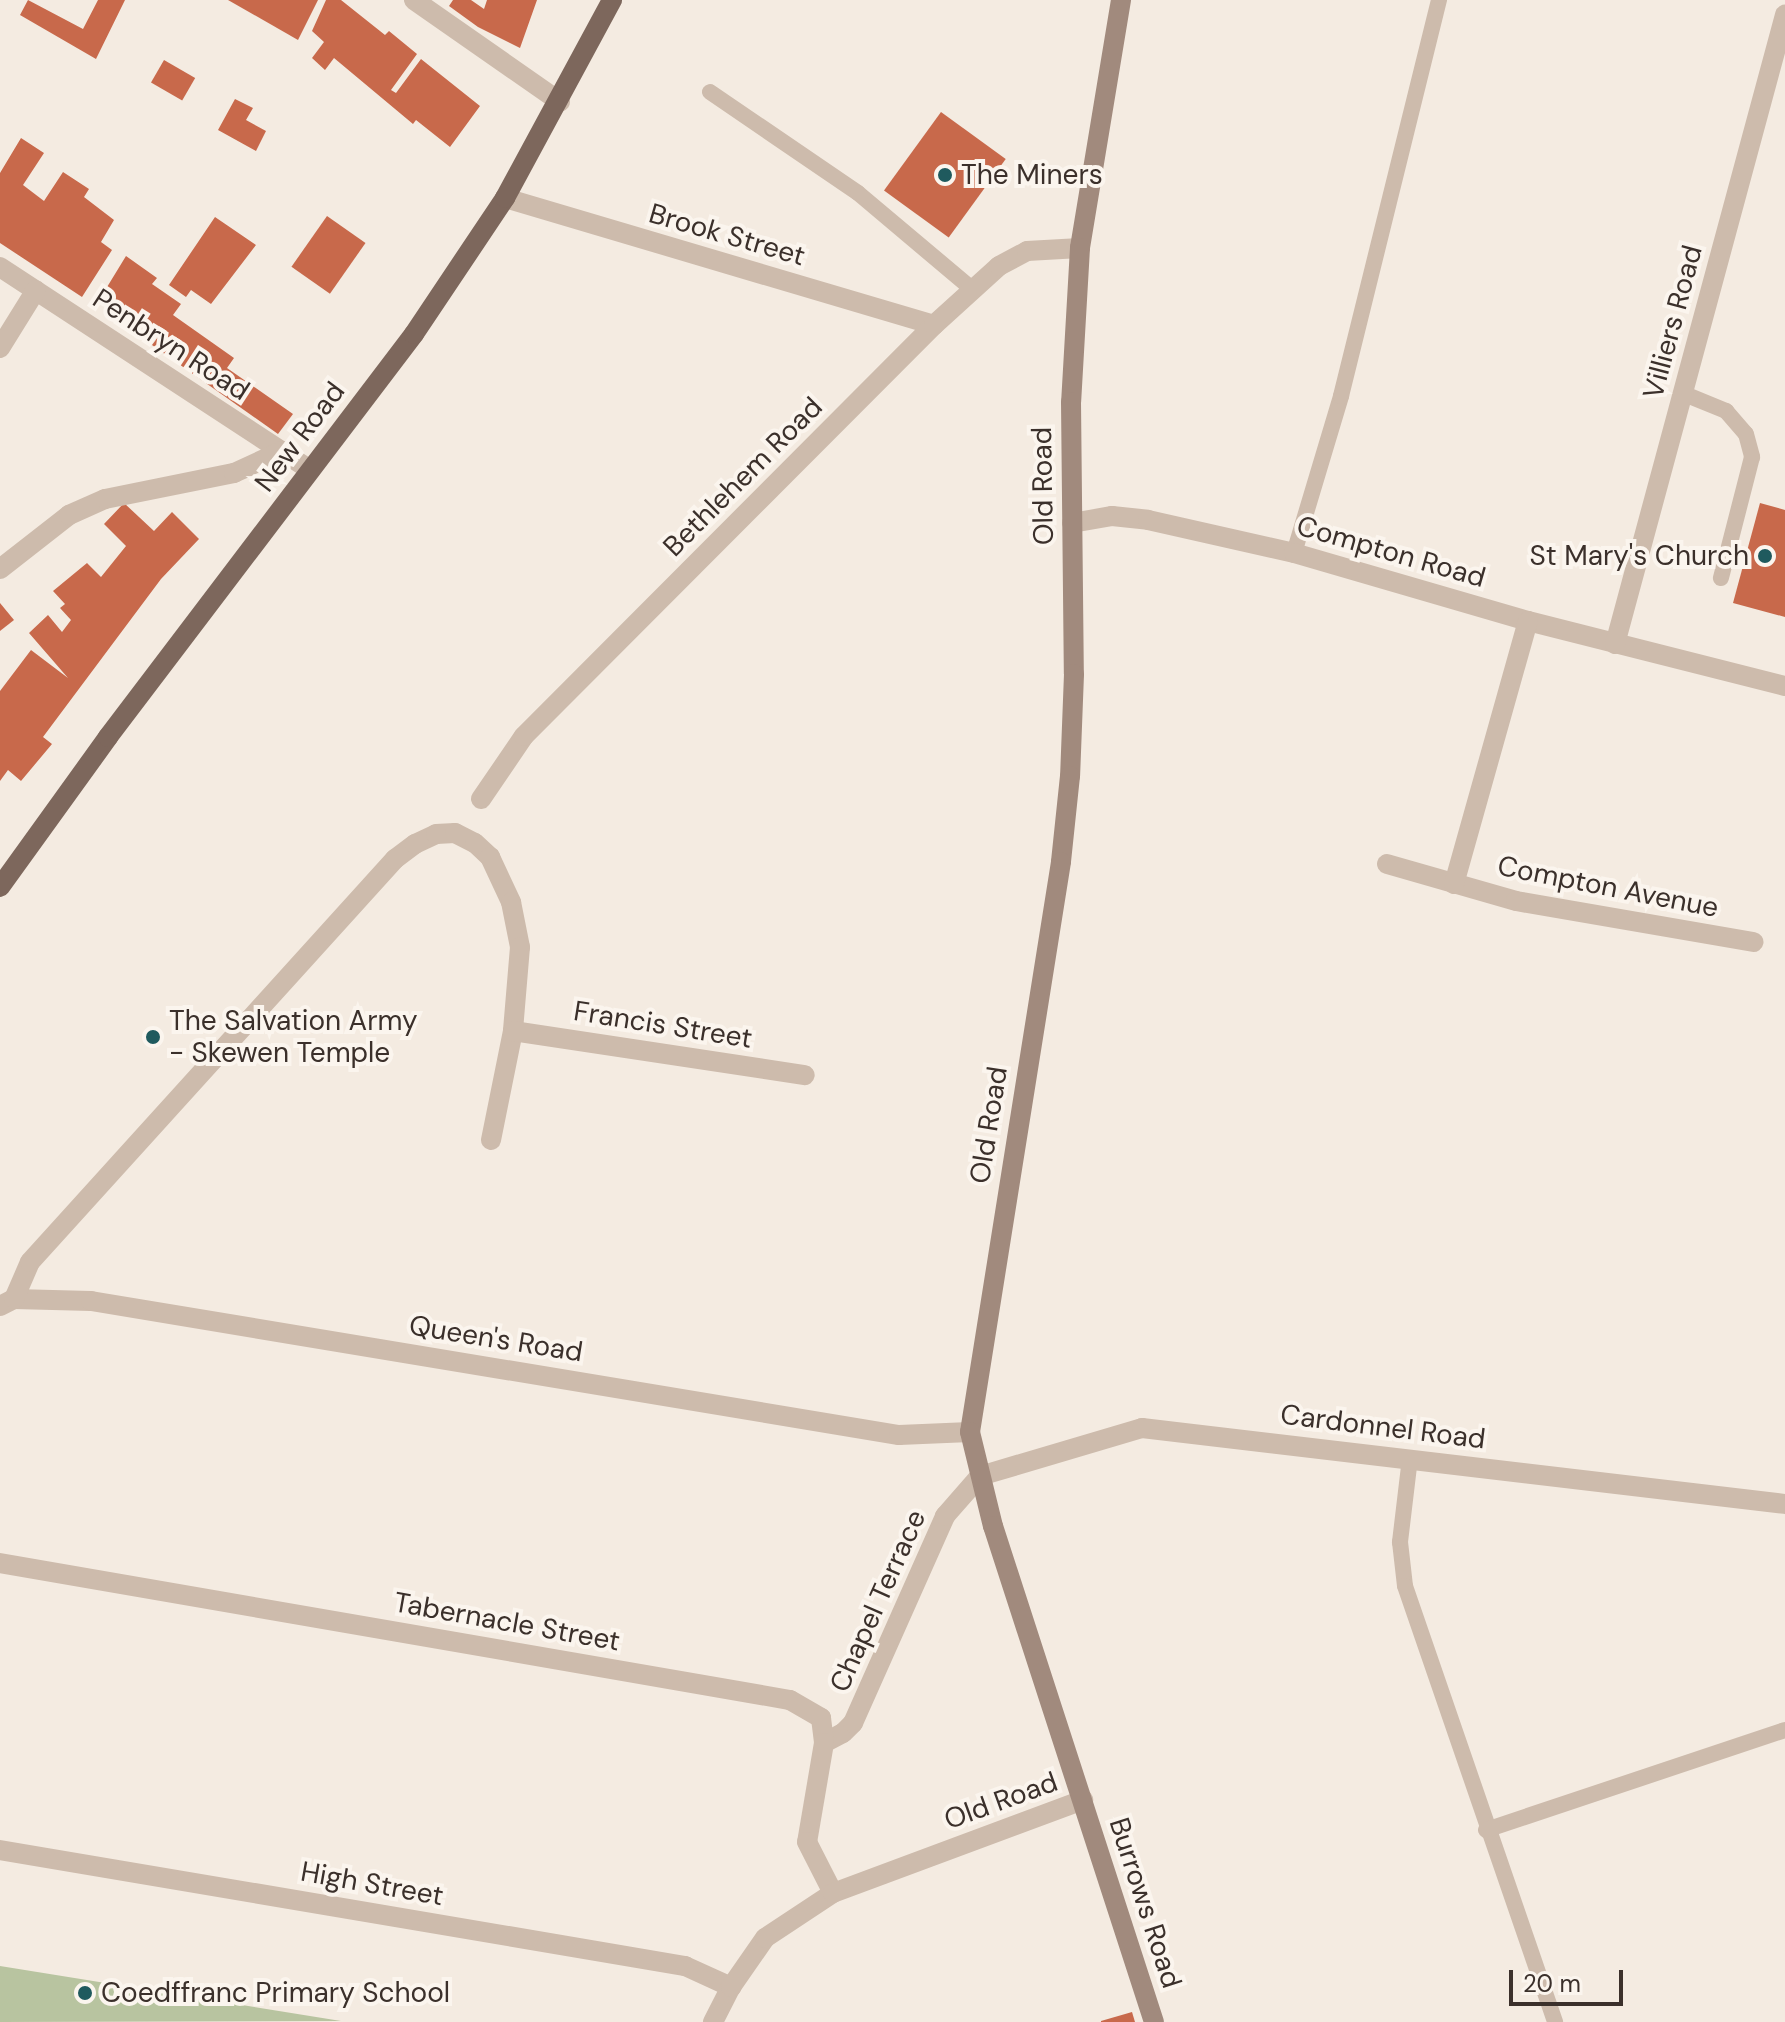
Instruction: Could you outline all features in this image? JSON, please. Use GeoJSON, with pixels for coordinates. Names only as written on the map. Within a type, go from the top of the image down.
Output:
{"type":"FeatureCollection","features":[{"type":"Feature","properties":{"kind":"main road","name":"New Road"},"geometry":{"type":"LineString","coordinates":[[0,887],[108,737],[414,334],[505,198],[560,102],[612,0]]}},
{"type":"Feature","properties":{"kind":"main road","name":"Old Road"},"geometry":{"type":"LineString","coordinates":[[1083,1800],[980,1476],[970,1432],[1061,862],[1070,776],[1073,689],[1071,402],[1080,248],[1121,0]]}},
{"type":"Feature","properties":{"kind":"main road","name":"Burrows Road"},"geometry":{"type":"LineString","coordinates":[[1083,1800],[1154,2022]]}},
{"type":"Feature","properties":{"kind":"street"},"geometry":{"type":"LineString","coordinates":[[414,0],[560,102]]}},
{"type":"Feature","properties":{"kind":"street","name":"Villiers Road"},"geometry":{"type":"LineString","coordinates":[[1615,644],[1785,15]]}},
{"type":"Feature","properties":{"kind":"street","name":"Brook Street"},"geometry":{"type":"LineString","coordinates":[[505,198],[934,325]]}},
{"type":"Feature","properties":{"kind":"street","name":"Bethlehem Road"},"geometry":{"type":"LineString","coordinates":[[481,799],[524,736],[934,325],[999,266],[1027,251],[1080,248]]}},
{"type":"Feature","properties":{"kind":"street","name":"Penbryn Road"},"geometry":{"type":"LineString","coordinates":[[0,267],[310,470]]}},
{"type":"Feature","properties":{"kind":"street"},"geometry":{"type":"LineString","coordinates":[[0,348],[36,290]]}},
{"type":"Feature","properties":{"kind":"street"},"geometry":{"type":"LineString","coordinates":[[0,569],[69,515],[105,499],[234,473],[282,451]]}},
{"type":"Feature","properties":{"kind":"street","name":"Compton Road"},"geometry":{"type":"LineString","coordinates":[[1072,523],[1112,516],[1148,520],[1294,553],[1528,621],[1785,686]]}},
{"type":"Feature","properties":{"kind":"street","name":"Compton Avenue"},"geometry":{"type":"LineString","coordinates":[[1454,884],[1528,621]]}},
{"type":"Feature","properties":{"kind":"street"},"geometry":{"type":"LineString","coordinates":[[7,1303],[30,1262],[385,871],[415,844],[436,834],[455,833],[475,843],[490,857],[511,902],[520,947],[513,1031],[491,1140]]}},
{"type":"Feature","properties":{"kind":"street","name":"Compton Avenue"},"geometry":{"type":"LineString","coordinates":[[1387,864],[1516,901],[1753,942]]}},
{"type":"Feature","properties":{"kind":"street","name":"Francis Street"},"geometry":{"type":"LineString","coordinates":[[513,1031],[805,1075]]}},
{"type":"Feature","properties":{"kind":"street","name":"Queen's Road"},"geometry":{"type":"LineString","coordinates":[[7,1303],[91,1301],[899,1435],[970,1432]]}},
{"type":"Feature","properties":{"kind":"street","name":"Cardonnel Road"},"geometry":{"type":"LineString","coordinates":[[980,1476],[1142,1428],[1785,1504]]}},
{"type":"Feature","properties":{"kind":"street","name":"Chapel Terrace"},"geometry":{"type":"LineString","coordinates":[[824,1743],[843,1733],[853,1723],[945,1516],[980,1476]]}},
{"type":"Feature","properties":{"kind":"street","name":"Tabernacle Street"},"geometry":{"type":"LineString","coordinates":[[0,1563],[790,1700],[821,1718],[824,1743]]}},
{"type":"Feature","properties":{"kind":"street"},"geometry":{"type":"LineString","coordinates":[[824,1743],[807,1842],[833,1893]]}},
{"type":"Feature","properties":{"kind":"street","name":"Old Road"},"geometry":{"type":"LineString","coordinates":[[713,2022],[731,1987],[765,1938],[833,1893],[1083,1800]]}},
{"type":"Feature","properties":{"kind":"street","name":"High Street"},"geometry":{"type":"LineString","coordinates":[[0,1850],[685,1966],[731,1987]]}},
{"type":"Feature","properties":{"kind":"lane"},"geometry":{"type":"LineString","coordinates":[[1294,553],[1341,396],[1439,0]]}},
{"type":"Feature","properties":{"kind":"lane"},"geometry":{"type":"LineString","coordinates":[[710,92],[858,193],[973,290]]}},
{"type":"Feature","properties":{"kind":"lane"},"geometry":{"type":"LineString","coordinates":[[1682,393],[1726,411],[1746,434],[1752,457],[1721,578]]}},
{"type":"Feature","properties":{"kind":"lane"},"geometry":{"type":"LineString","coordinates":[[1410,1458],[1400,1542],[1405,1586],[1486,1830],[1555,2022]]}},
{"type":"Feature","properties":{"kind":"lane"},"geometry":{"type":"LineString","coordinates":[[1486,1830],[1785,1730]]}},
{"type":"Feature","properties":{"kind":"green space","name":"Coedffranc Primary School"},"geometry":{"type":"Polygon","coordinates":[[[0,1966],[341,2021],[0,2022],[0,1966]]]}},
{"type":"Feature","properties":{"kind":"building"},"geometry":{"type":"Polygon","coordinates":[[[28,0],[83,29],[98,0],[125,0],[96,59],[20,15],[28,0]]]}},
{"type":"Feature","properties":{"kind":"building"},"geometry":{"type":"Polygon","coordinates":[[[228,0],[318,0],[298,40],[228,0]]]}},
{"type":"Feature","properties":{"kind":"building"},"geometry":{"type":"Polygon","coordinates":[[[326,0],[341,0],[385,35],[389,31],[417,54],[391,90],[396,93],[421,59],[480,106],[450,147],[416,120],[413,124],[334,58],[325,70],[312,58],[324,42],[312,31],[326,0]]]}},
{"type":"Feature","properties":{"kind":"building"},"geometry":{"type":"Polygon","coordinates":[[[453,0],[471,0],[484,9],[487,0],[537,0],[520,48],[478,27],[449,6],[453,0]]]}},
{"type":"Feature","properties":{"kind":"building"},"geometry":{"type":"Polygon","coordinates":[[[164,60],[195,78],[182,101],[151,83],[164,60]]]}},
{"type":"Feature","properties":{"kind":"building"},"geometry":{"type":"Polygon","coordinates":[[[235,99],[253,108],[246,120],[266,131],[256,151],[218,130],[235,99]]]}},
{"type":"Feature","properties":{"kind":"building","name":"The Miners"},"geometry":{"type":"Polygon","coordinates":[[[941,112],[1006,159],[949,237],[884,190],[941,112]]]}},
{"type":"Feature","properties":{"kind":"building"},"geometry":{"type":"Polygon","coordinates":[[[21,138],[44,153],[23,185],[44,201],[63,172],[89,189],[84,197],[114,220],[101,242],[112,250],[82,297],[0,243],[0,173],[21,138]]]}},
{"type":"Feature","properties":{"kind":"building"},"geometry":{"type":"Polygon","coordinates":[[[327,216],[366,243],[330,294],[291,267],[327,216]]]}},
{"type":"Feature","properties":{"kind":"building"},"geometry":{"type":"Polygon","coordinates":[[[215,217],[256,245],[211,304],[191,290],[186,297],[169,285],[215,217]]]}},
{"type":"Feature","properties":{"kind":"building"},"geometry":{"type":"Polygon","coordinates":[[[126,256],[157,278],[152,284],[181,304],[173,315],[234,358],[227,368],[293,414],[278,434],[152,345],[161,333],[104,292],[126,256]]]}},
{"type":"Feature","properties":{"kind":"building"},"geometry":{"type":"Polygon","coordinates":[[[124,503],[154,531],[172,512],[199,539],[161,579],[43,737],[52,744],[21,781],[8,770],[0,781],[0,691],[31,650],[68,678],[29,633],[48,615],[62,632],[71,620],[60,608],[65,604],[53,591],[87,563],[101,577],[126,546],[104,524],[124,503]]]}},
{"type":"Feature","properties":{"kind":"building","name":"St Mary's Church"},"geometry":{"type":"Polygon","coordinates":[[[1760,503],[1785,510],[1785,617],[1733,603],[1760,503]]]}},
{"type":"Feature","properties":{"kind":"building"},"geometry":{"type":"Polygon","coordinates":[[[0,603],[14,620],[0,631],[0,603]]]}},
{"type":"Feature","properties":{"kind":"building"},"geometry":{"type":"Polygon","coordinates":[[[1132,2012],[1135,2022],[1101,2022],[1101,2021],[1132,2012]]]}},
{"type":"Feature","properties":{"kind":"place","name":"The Miners"},"geometry":{"type":"Point","coordinates":[945,175]}},
{"type":"Feature","properties":{"kind":"place","name":"St Mary's Church"},"geometry":{"type":"Point","coordinates":[1765,556]}},
{"type":"Feature","properties":{"kind":"place","name":"The Salvation Army - Skewen Temple"},"geometry":{"type":"Point","coordinates":[153,1037]}},
{"type":"Feature","properties":{"kind":"place","name":"Coedffranc Primary School"},"geometry":{"type":"Point","coordinates":[85,1993]}}]}
